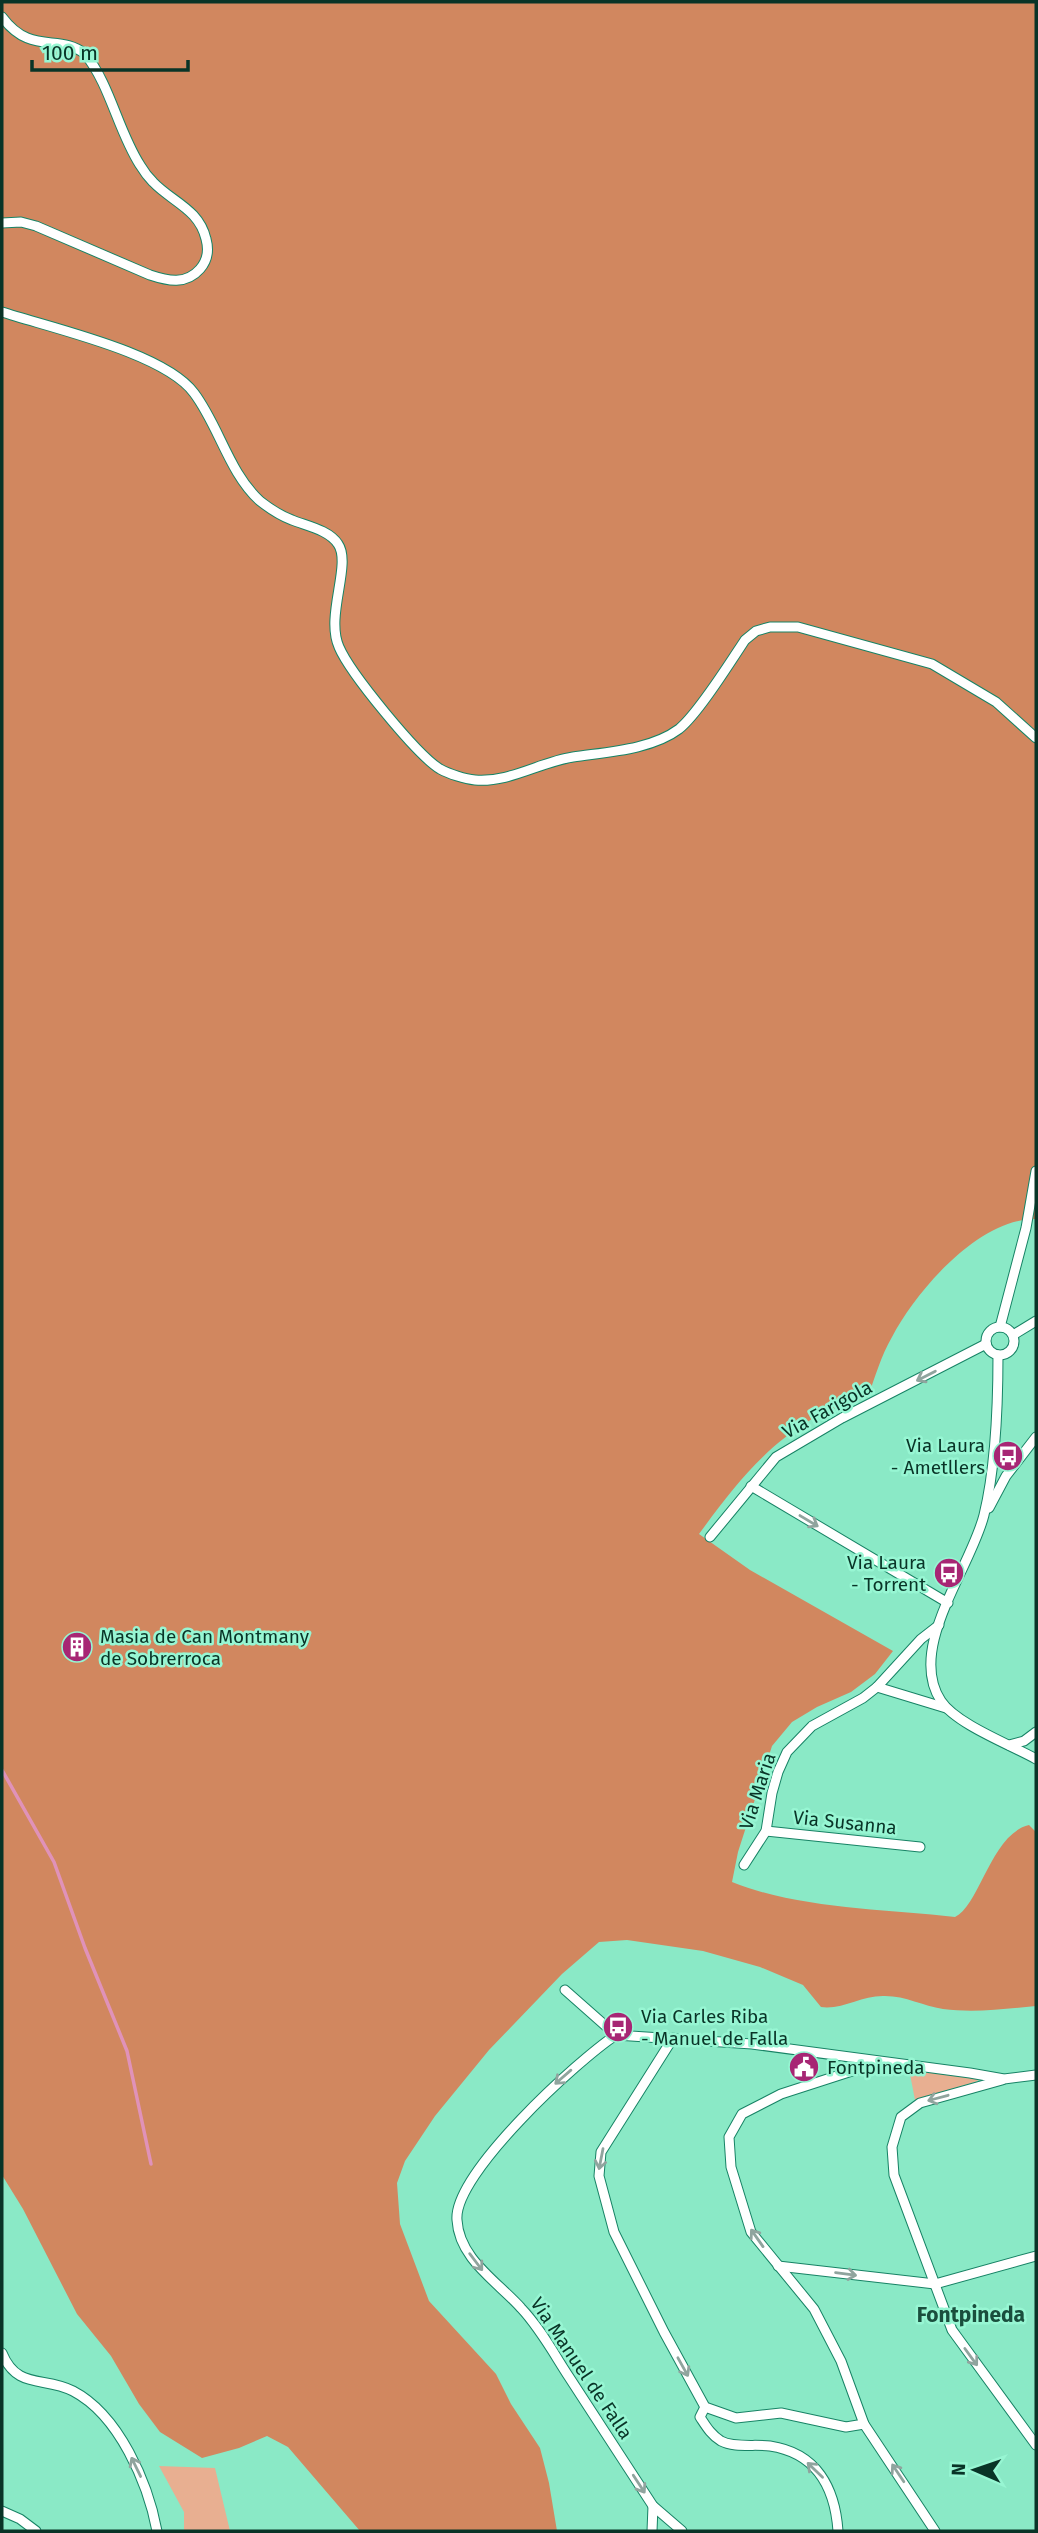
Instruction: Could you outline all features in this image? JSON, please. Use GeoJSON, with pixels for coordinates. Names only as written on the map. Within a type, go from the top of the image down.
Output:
{"type":"FeatureCollection","features":[{"type":"Feature","properties":{"kind":"street"},"geometry":{"type":"LineString","coordinates":[[2,17],[25,38],[74,47],[85,54],[139,164],[152,182],[197,218],[206,236],[207,254],[197,273],[186,279],[169,281],[28,223],[2,223]]}},
{"type":"Feature","properties":{"kind":"street"},"geometry":{"type":"LineString","coordinates":[[2,312],[129,352],[161,366],[188,385],[250,490],[276,512],[327,534],[340,546],[343,558],[334,617],[338,646],[356,675],[417,750],[441,770],[475,780],[495,779],[558,760],[656,740],[679,729],[745,640],[757,631],[770,627],[797,627],[932,664],[996,702],[1036,738]]}},
{"type":"Feature","properties":{"kind":"street"},"geometry":{"type":"LineString","coordinates":[[1000,1327],[1026,1228],[1036,1171]]}},
{"type":"Feature","properties":{"kind":"street"},"geometry":{"type":"LineString","coordinates":[[1013,1335],[1036,1321]]}},
{"type":"Feature","properties":{"kind":"street"},"geometry":{"type":"LineString","coordinates":[[1000,1327],[1008,1329],[1013,1335],[1013,1348],[1006,1354],[998,1355],[989,1350],[986,1344],[990,1332],[1000,1327]]}},
{"type":"Feature","properties":{"kind":"street","name":"Via Farigola"},"geometry":{"type":"LineString","coordinates":[[710,1537],[776,1457],[842,1418],[986,1344]]}},
{"type":"Feature","properties":{"kind":"street"},"geometry":{"type":"LineString","coordinates":[[983,1518],[992,1461],[998,1355]]}},
{"type":"Feature","properties":{"kind":"street"},"geometry":{"type":"LineString","coordinates":[[1036,1437],[1006,1476],[983,1518],[939,1625],[932,1649],[932,1679],[946,1708],[959,1719],[1036,1759]]}},
{"type":"Feature","properties":{"kind":"street"},"geometry":{"type":"LineString","coordinates":[[751,1486],[948,1603]]}},
{"type":"Feature","properties":{"kind":"street","name":"Via Maria"},"geometry":{"type":"LineString","coordinates":[[744,1864],[766,1831],[766,1816],[772,1793],[787,1752],[812,1727],[877,1687],[921,1639],[939,1625]]}},
{"type":"Feature","properties":{"kind":"street"},"geometry":{"type":"LineString","coordinates":[[877,1687],[946,1708]]}},
{"type":"Feature","properties":{"kind":"street"},"geometry":{"type":"LineString","coordinates":[[1009,1745],[1024,1741],[1036,1732]]}},
{"type":"Feature","properties":{"kind":"street","name":"Via Susanna"},"geometry":{"type":"LineString","coordinates":[[766,1831],[920,1846]]}},
{"type":"Feature","properties":{"kind":"street"},"geometry":{"type":"LineString","coordinates":[[565,1990],[616,2035],[752,2044],[1004,2079]]}},
{"type":"Feature","properties":{"kind":"street","name":"Via Manuel de Falla"},"geometry":{"type":"LineString","coordinates":[[616,2035],[594,2049],[551,2087],[493,2151],[468,2187],[459,2205],[457,2221],[463,2241],[477,2264],[522,2308],[653,2506],[682,2531]]}},
{"type":"Feature","properties":{"kind":"street"},"geometry":{"type":"LineString","coordinates":[[673,2038],[601,2152],[599,2176],[614,2232],[705,2407],[736,2418],[781,2413],[846,2427],[864,2424]]}},
{"type":"Feature","properties":{"kind":"street"},"geometry":{"type":"LineString","coordinates":[[880,2062],[781,2094],[742,2114],[729,2137],[731,2167],[751,2232],[814,2309],[841,2361],[864,2424],[935,2531]]}},
{"type":"Feature","properties":{"kind":"street"},"geometry":{"type":"LineString","coordinates":[[1036,2075],[1004,2079],[920,2102],[901,2117],[892,2147],[894,2175],[952,2330],[1036,2445]]}},
{"type":"Feature","properties":{"kind":"street"},"geometry":{"type":"LineString","coordinates":[[778,2266],[934,2284],[1036,2256]]}},
{"type":"Feature","properties":{"kind":"street"},"geometry":{"type":"LineString","coordinates":[[2,2353],[8,2367],[18,2375],[70,2390],[85,2399],[98,2412],[127,2449],[138,2471],[149,2496],[157,2531]]}},
{"type":"Feature","properties":{"kind":"street"},"geometry":{"type":"LineString","coordinates":[[705,2407],[700,2417],[708,2431],[723,2442],[771,2446],[794,2453],[818,2470],[830,2488],[838,2531]]}},
{"type":"Feature","properties":{"kind":"street"},"geometry":{"type":"LineString","coordinates":[[652,2531],[653,2506]]}},
{"type":"Feature","properties":{"kind":"street"},"geometry":{"type":"LineString","coordinates":[[2,2511],[20,2519],[36,2531]]}},
{"type":"Feature","properties":{"kind":"shaded area"},"geometry":{"type":"Polygon","coordinates":[[[2,2],[1036,2],[1036,1219],[1014,1222],[993,1231],[952,1260],[933,1279],[903,1319],[878,1367],[868,1397],[832,1409],[794,1430],[763,1456],[736,1485],[699,1534],[750,1570],[893,1651],[875,1674],[851,1692],[792,1722],[772,1746],[738,1852],[732,1882],[785,1898],[813,1903],[955,1917],[972,1899],[1005,1841],[1016,1831],[1029,1825],[1036,1832],[1036,2006],[955,2010],[877,1996],[837,2006],[821,2007],[803,1985],[760,1967],[703,1951],[627,1940],[599,1942],[562,1974],[489,2050],[435,2116],[405,2161],[397,2183],[400,2224],[429,2301],[496,2374],[511,2404],[540,2448],[557,2531],[360,2531],[288,2447],[267,2436],[239,2448],[202,2458],[160,2432],[139,2404],[111,2356],[77,2314],[23,2209],[2,2175],[2,2]]]}},
{"type":"Feature","properties":{"kind":"shaded area"},"geometry":{"type":"Polygon","coordinates":[[[909,2069],[976,2078],[978,2081],[915,2100],[909,2069]]]}},
{"type":"Feature","properties":{"kind":"shaded area"},"geometry":{"type":"Polygon","coordinates":[[[159,2466],[215,2468],[230,2531],[184,2531],[184,2512],[159,2466]]]}},
{"type":"Feature","properties":{"kind":"waterway"},"geometry":{"type":"LineString","coordinates":[[2,1770],[54,1862],[127,2051],[151,2164]]}},
{"type":"Feature","properties":{"kind":"place","name":"Via Laura - Ametllers"},"geometry":{"type":"Point","coordinates":[1008,1456]}},
{"type":"Feature","properties":{"kind":"place","name":"Via Laura - Torrent"},"geometry":{"type":"Point","coordinates":[949,1573]}},
{"type":"Feature","properties":{"kind":"place","name":"Masia de Can Montmany de Sobrerroca"},"geometry":{"type":"Point","coordinates":[77,1647]}},
{"type":"Feature","properties":{"kind":"place","name":"Via Carles Riba - Manuel de Falla"},"geometry":{"type":"Point","coordinates":[618,2027]}},
{"type":"Feature","properties":{"kind":"place","name":"Fontpineda"},"geometry":{"type":"Point","coordinates":[804,2067]}},
{"type":"Feature","properties":{"kind":"district","name":"Fontpineda"},"geometry":{"type":"Point","coordinates":[971,2315]}}]}
